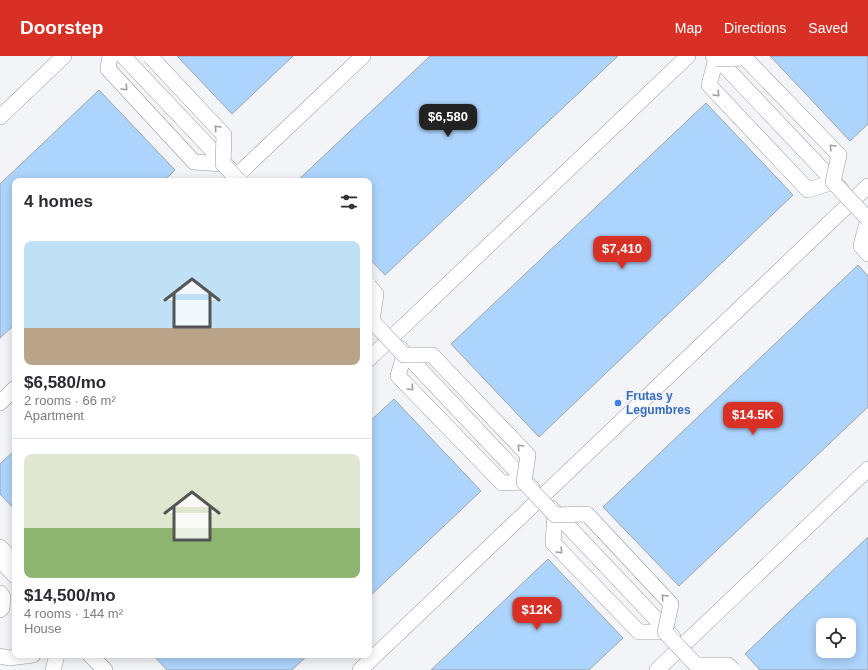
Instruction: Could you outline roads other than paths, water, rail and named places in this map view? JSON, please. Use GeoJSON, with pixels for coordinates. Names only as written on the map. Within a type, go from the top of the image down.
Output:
{"type":"FeatureCollection","features":[{"type":"Feature","properties":{"kind":"street"},"geometry":{"type":"LineString","coordinates":[[0,117],[64,56]]}},
{"type":"Feature","properties":{"kind":"street"},"geometry":{"type":"LineString","coordinates":[[110,56],[108,69],[194,162],[222,164],[235,178]]}},
{"type":"Feature","properties":{"kind":"street"},"geometry":{"type":"LineString","coordinates":[[123,56],[235,178]]}},
{"type":"Feature","properties":{"kind":"street"},"geometry":{"type":"LineString","coordinates":[[150,56],[224,136],[222,164]]}},
{"type":"Feature","properties":{"kind":"street"},"geometry":{"type":"LineString","coordinates":[[239,178],[363,56]]}},
{"type":"Feature","properties":{"kind":"street"},"geometry":{"type":"LineString","coordinates":[[372,356],[688,56]]}},
{"type":"Feature","properties":{"kind":"street"},"geometry":{"type":"LineString","coordinates":[[715,57],[745,58],[840,155],[833,182]]}},
{"type":"Feature","properties":{"kind":"street"},"geometry":{"type":"LineString","coordinates":[[715,57],[709,86],[808,190],[833,182]]}},
{"type":"Feature","properties":{"kind":"street"},"geometry":{"type":"LineString","coordinates":[[715,57],[868,218]]}},
{"type":"Feature","properties":{"kind":"street"},"geometry":{"type":"LineString","coordinates":[[833,182],[868,218]]}},
{"type":"Feature","properties":{"kind":"street"},"geometry":{"type":"LineString","coordinates":[[360,670],[868,186]]}},
{"type":"Feature","properties":{"kind":"street"},"geometry":{"type":"LineString","coordinates":[[868,218],[861,246],[868,254]]}},
{"type":"Feature","properties":{"kind":"street"},"geometry":{"type":"LineString","coordinates":[[372,289],[376,294],[372,311]]}},
{"type":"Feature","properties":{"kind":"street"},"geometry":{"type":"LineString","coordinates":[[372,322],[390,339],[681,646],[699,668]]}},
{"type":"Feature","properties":{"kind":"street"},"geometry":{"type":"LineString","coordinates":[[372,322],[404,355],[432,355],[528,455],[524,482]]}},
{"type":"Feature","properties":{"kind":"street"},"geometry":{"type":"LineString","coordinates":[[404,355],[398,376],[502,483],[524,482],[555,515],[553,543],[639,632],[665,632],[699,668]]}},
{"type":"Feature","properties":{"kind":"street"},"geometry":{"type":"LineString","coordinates":[[0,403],[12,391]]}},
{"type":"Feature","properties":{"kind":"street"},"geometry":{"type":"LineString","coordinates":[[657,670],[868,469]]}},
{"type":"Feature","properties":{"kind":"street"},"geometry":{"type":"LineString","coordinates":[[555,515],[588,514],[671,604],[665,632]]}},
{"type":"Feature","properties":{"kind":"street"},"geometry":{"type":"LineString","coordinates":[[0,547],[12,560]]}},
{"type":"Feature","properties":{"kind":"street"},"geometry":{"type":"LineString","coordinates":[[0,560],[12,573]]}},
{"type":"Feature","properties":{"kind":"street"},"geometry":{"type":"LineString","coordinates":[[0,593],[3,597],[2,608],[0,610]]}},
{"type":"Feature","properties":{"kind":"street"},"geometry":{"type":"LineString","coordinates":[[0,656],[12,658]]}},
{"type":"Feature","properties":{"kind":"street"},"geometry":{"type":"LineString","coordinates":[[53,670],[56,658]]}},
{"type":"Feature","properties":{"kind":"street"},"geometry":{"type":"LineString","coordinates":[[93,658],[105,670]]}},
{"type":"Feature","properties":{"kind":"street"},"geometry":{"type":"LineString","coordinates":[[105,658],[117,670]]}},
{"type":"Feature","properties":{"kind":"street"},"geometry":{"type":"LineString","coordinates":[[699,668],[728,665],[733,670]]}},
{"type":"Feature","properties":{"kind":"place","name":"Frutas y Legumbres"},"geometry":{"type":"Point","coordinates":[618,403]}}]}
